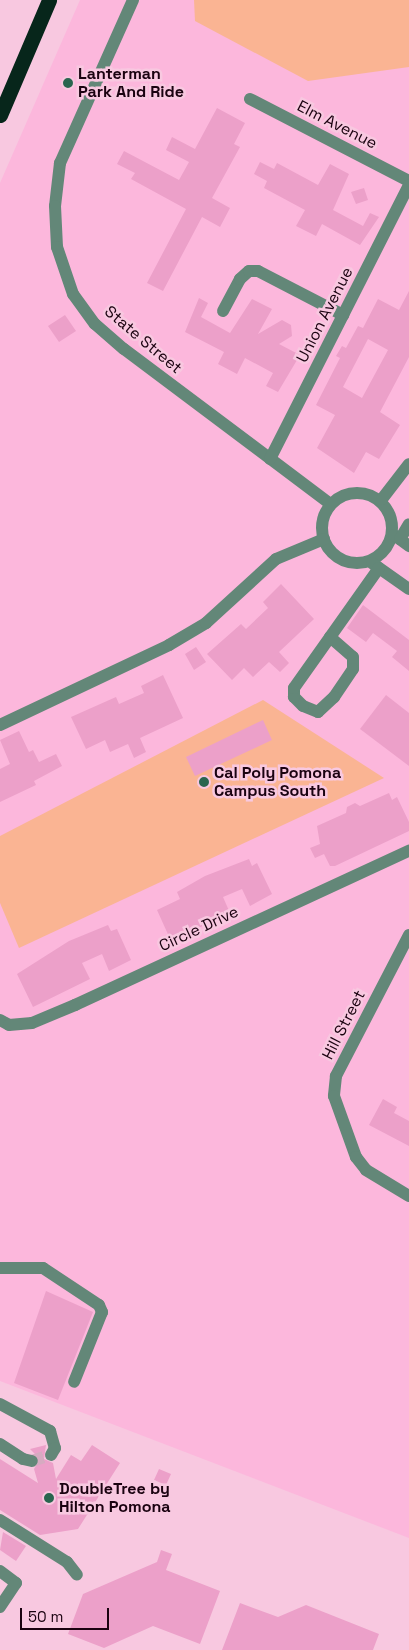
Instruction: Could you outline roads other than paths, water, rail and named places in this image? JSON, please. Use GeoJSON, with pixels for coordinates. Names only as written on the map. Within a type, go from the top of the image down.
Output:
{"type":"FeatureCollection","features":[{"type":"Feature","properties":{"kind":"highway"},"geometry":{"type":"LineString","coordinates":[[0,115],[49,0]]}},
{"type":"Feature","properties":{"kind":"street","name":"State Street"},"geometry":{"type":"LineString","coordinates":[[133,0],[60,163],[55,206],[57,247],[73,294],[95,324],[329,503]]}},
{"type":"Feature","properties":{"kind":"street","name":"Elm Avenue"},"geometry":{"type":"LineString","coordinates":[[250,99],[409,181]]}},
{"type":"Feature","properties":{"kind":"street","name":"Union Avenue"},"geometry":{"type":"LineString","coordinates":[[270,459],[409,185]]}},
{"type":"Feature","properties":{"kind":"street"},"geometry":{"type":"LineString","coordinates":[[222,311],[240,279],[249,271],[258,271],[343,315]]}},
{"type":"Feature","properties":{"kind":"street"},"geometry":{"type":"LineString","coordinates":[[382,499],[409,464]]}},
{"type":"Feature","properties":{"kind":"street"},"geometry":{"type":"LineString","coordinates":[[401,540],[382,499],[363,493],[345,495],[329,503],[322,520],[324,540],[332,554],[349,564],[374,565],[409,589]]}},
{"type":"Feature","properties":{"kind":"street"},"geometry":{"type":"LineString","coordinates":[[330,637],[353,657],[353,669],[334,697],[318,712],[303,706],[294,697],[294,688],[330,637],[374,565],[384,552],[401,540],[409,524]]}},
{"type":"Feature","properties":{"kind":"street"},"geometry":{"type":"LineString","coordinates":[[0,725],[169,645],[206,622],[276,559],[324,540]]}},
{"type":"Feature","properties":{"kind":"street","name":"Circle Drive"},"geometry":{"type":"LineString","coordinates":[[0,1020],[9,1025],[32,1023],[67,1009],[409,851]]}},
{"type":"Feature","properties":{"kind":"street","name":"Hill Street"},"geometry":{"type":"LineString","coordinates":[[409,935],[336,1076],[334,1096],[356,1157],[366,1170],[409,1196]]}},
{"type":"Feature","properties":{"kind":"street"},"geometry":{"type":"LineString","coordinates":[[0,1268],[42,1268],[99,1305],[102,1312],[74,1382]]}},
{"type":"Feature","properties":{"kind":"street"},"geometry":{"type":"LineString","coordinates":[[0,1404],[50,1431],[55,1448],[51,1455]]}},
{"type":"Feature","properties":{"kind":"street"},"geometry":{"type":"LineString","coordinates":[[0,1444],[23,1459],[32,1461]]}},
{"type":"Feature","properties":{"kind":"street"},"geometry":{"type":"LineString","coordinates":[[0,1520],[67,1562],[77,1575]]}},
{"type":"Feature","properties":{"kind":"street"},"geometry":{"type":"LineString","coordinates":[[0,1571],[16,1583],[0,1607]]}},
{"type":"Feature","properties":{"kind":"tunnel"},"geometry":{"type":"LineString","coordinates":[[32,1461],[51,1455]]}},
{"type":"Feature","properties":{"kind":"place","name":"Lanterman Park And Ride"},"geometry":{"type":"Point","coordinates":[68,83]}},
{"type":"Feature","properties":{"kind":"place","name":"Cal Poly Pomona Campus South"},"geometry":{"type":"Point","coordinates":[204,782]}},
{"type":"Feature","properties":{"kind":"place","name":"DoubleTree by Hilton Pomona"},"geometry":{"type":"Point","coordinates":[49,1498]}}]}
